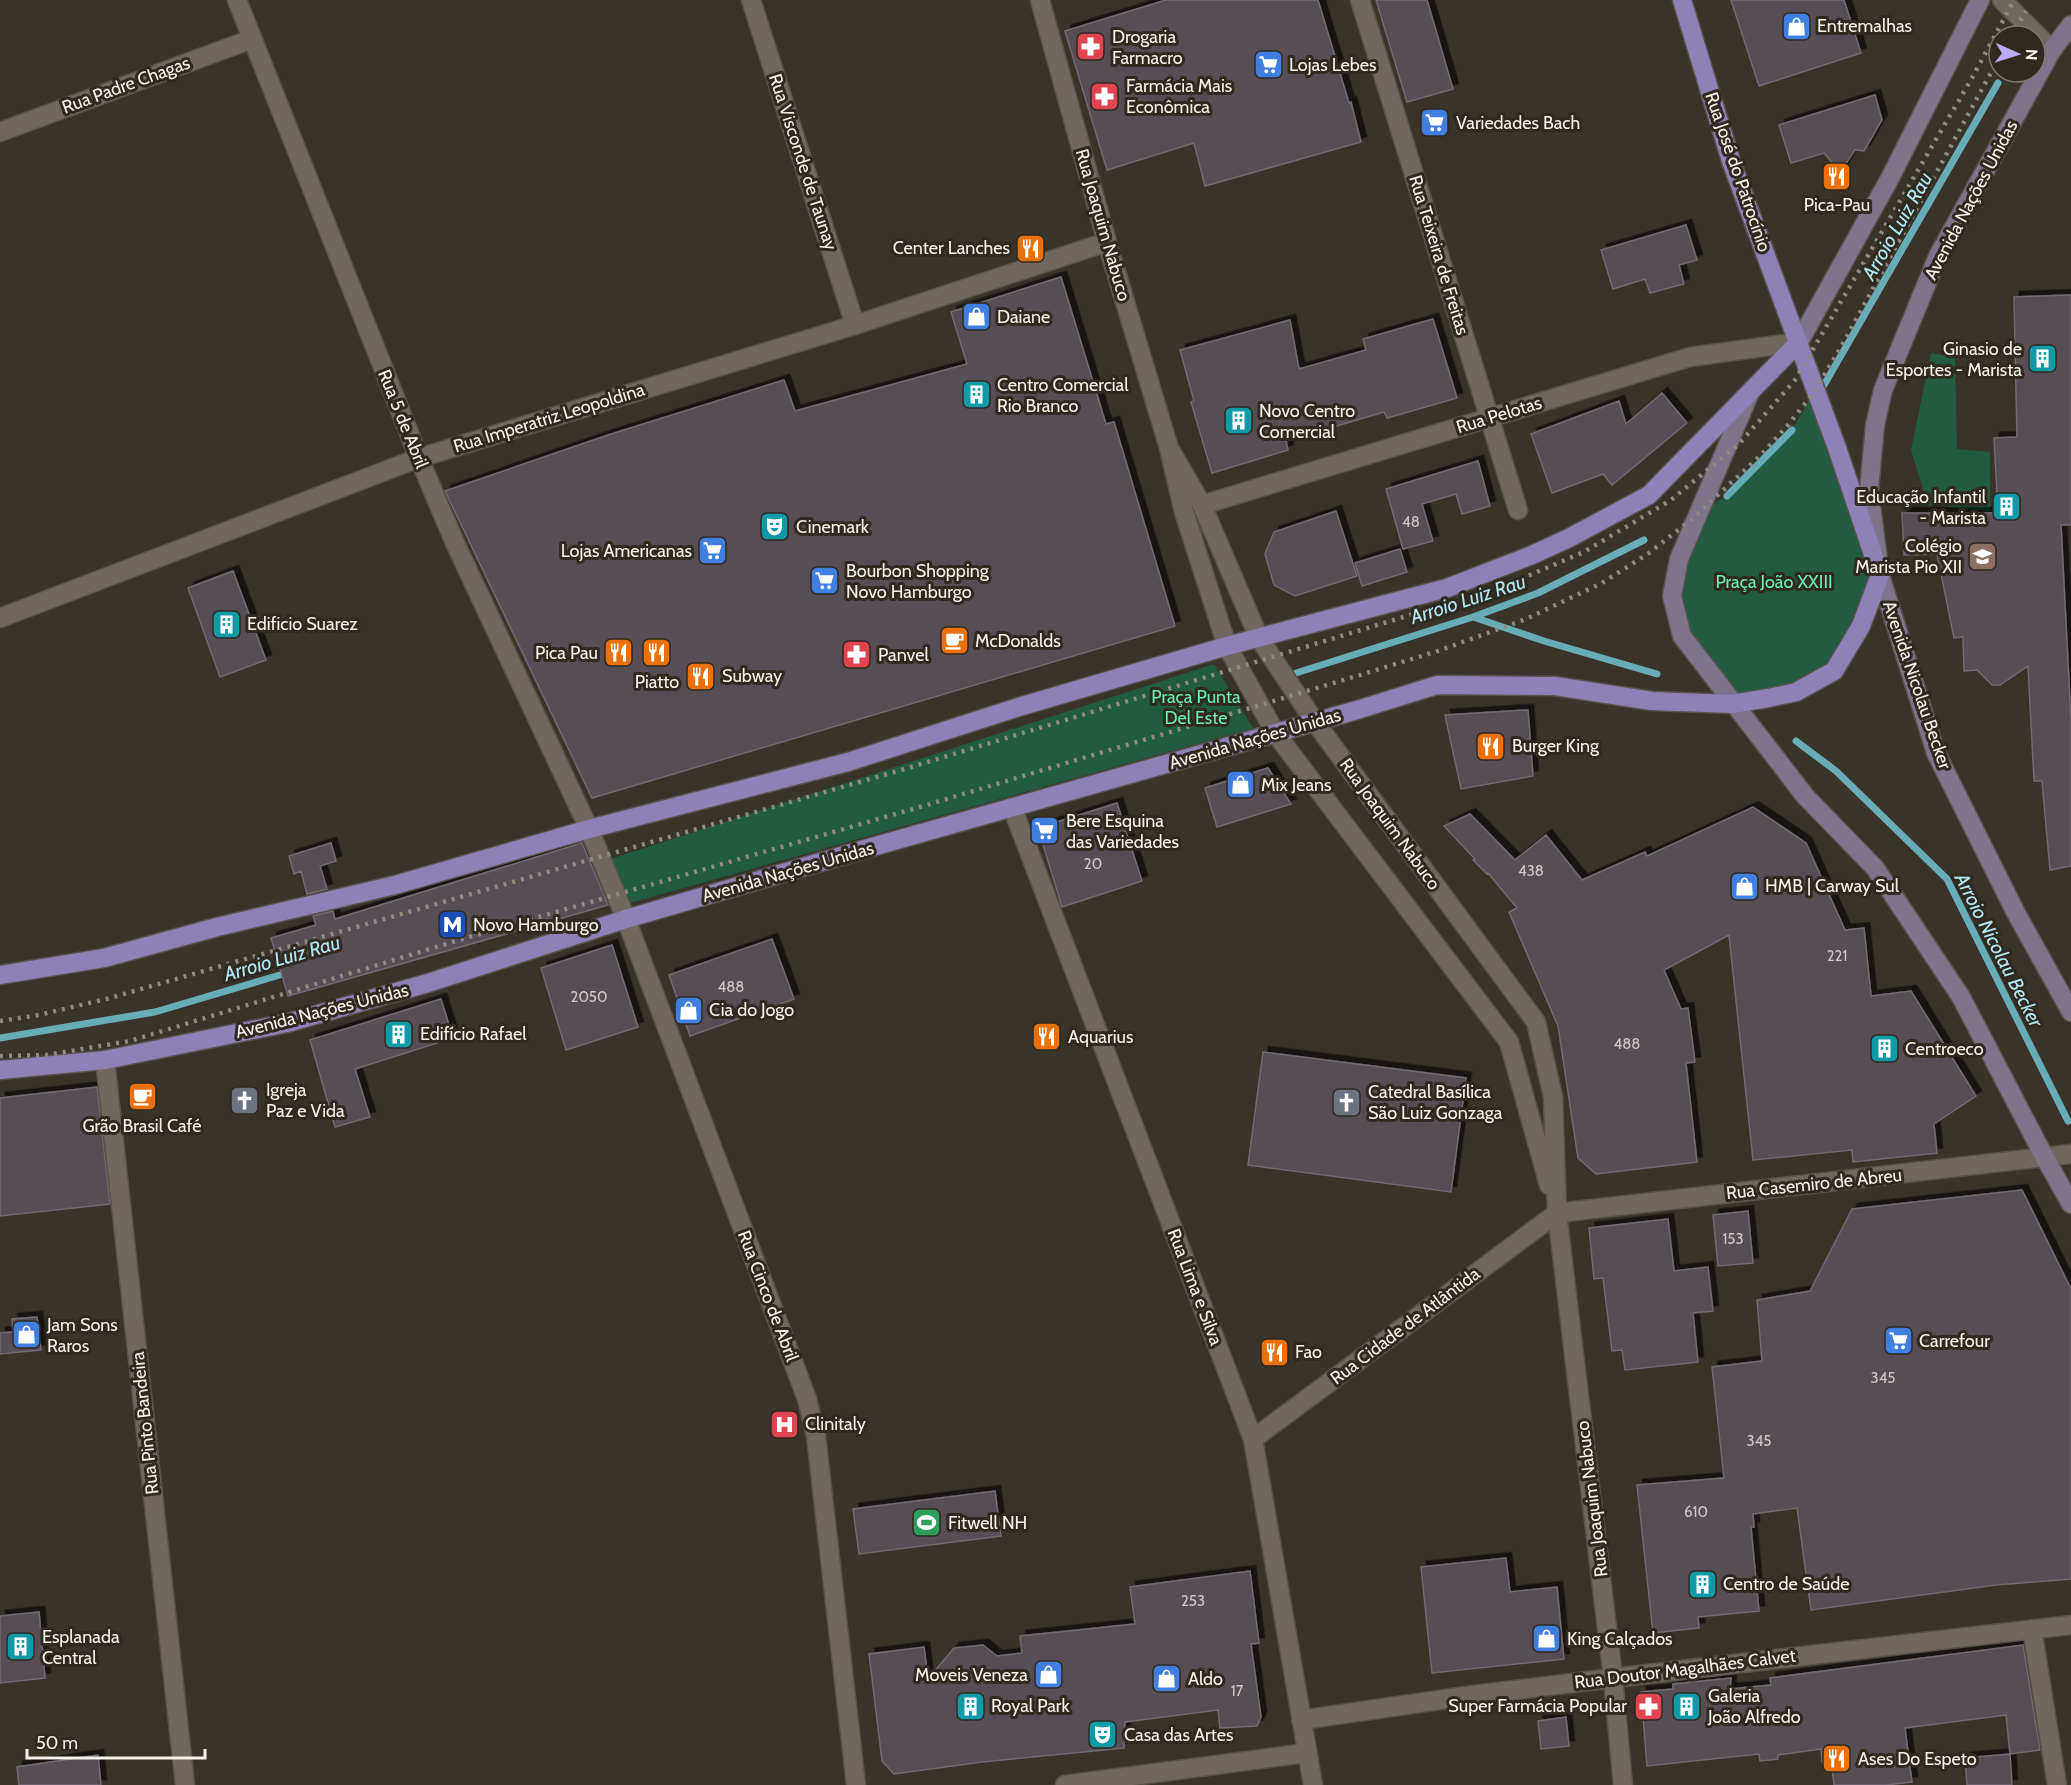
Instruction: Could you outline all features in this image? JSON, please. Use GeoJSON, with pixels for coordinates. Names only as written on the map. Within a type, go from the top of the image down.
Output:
{"type":"FeatureCollection","features":[{"type":"Feature","properties":{"kind":"main road","name":"Rua José do Patrocínio"},"geometry":{"type":"LineString","coordinates":[[1682,0],[1731,161],[1799,342]]}},
{"type":"Feature","properties":{"kind":"main road"},"geometry":{"type":"LineString","coordinates":[[0,975],[104,958],[217,927],[395,885],[589,829],[848,762],[1022,706],[1227,646],[1447,588],[1569,538],[1649,495],[1799,342],[1890,178],[1980,0]]}},
{"type":"Feature","properties":{"kind":"main road","name":"Avenida Nações Unidas"},"geometry":{"type":"LineString","coordinates":[[0,1070],[105,1060],[287,1023],[429,983],[626,919],[1012,807],[1276,734],[1437,685],[1555,686],[1652,701],[1732,704],[1796,692],[1834,671],[1861,626],[1880,575],[1869,490],[1875,425],[1883,390],[1938,256],[2052,50],[2071,25]]}},
{"type":"Feature","properties":{"kind":"main road","name":"Avenida Nicolau Becker"},"geometry":{"type":"LineString","coordinates":[[1799,342],[1880,575],[1936,753],[2016,914],[2071,1012]]}},
{"type":"Feature","properties":{"kind":"main road"},"geometry":{"type":"LineString","coordinates":[[1749,395],[1679,559],[1672,596],[1682,636],[1732,704],[1805,796],[1875,868],[1961,997],[2071,1203]]}},
{"type":"Feature","properties":{"kind":"street","name":"Rua 5 de Abril"},"geometry":{"type":"LineString","coordinates":[[237,0],[455,543],[589,829]]}},
{"type":"Feature","properties":{"kind":"street","name":"Rua Visconde de Taunay"},"geometry":{"type":"LineString","coordinates":[[751,0],[855,325]]}},
{"type":"Feature","properties":{"kind":"street","name":"Rua Joaquim Nabuco"},"geometry":{"type":"LineString","coordinates":[[1040,0],[1107,242],[1169,448],[1184,512],[1227,646],[1276,734],[1509,1042],[1557,1213]]}},
{"type":"Feature","properties":{"kind":"street","name":"Rua Teixeira de Freitas"},"geometry":{"type":"LineString","coordinates":[[1360,0],[1518,510]]}},
{"type":"Feature","properties":{"kind":"street"},"geometry":{"type":"LineString","coordinates":[[2002,0],[2052,50]]}},
{"type":"Feature","properties":{"kind":"street","name":"Rua Padre Chagas"},"geometry":{"type":"LineString","coordinates":[[0,132],[252,39]]}},
{"type":"Feature","properties":{"kind":"street","name":"Rua Imperatriz Leopoldina"},"geometry":{"type":"LineString","coordinates":[[0,618],[419,458],[855,325],[1107,242]]}},
{"type":"Feature","properties":{"kind":"street","name":"Rua Pelotas"},"geometry":{"type":"LineString","coordinates":[[1202,505],[1690,357],[1799,342]]}},
{"type":"Feature","properties":{"kind":"street","name":"Rua Joaquim Nabuco"},"geometry":{"type":"LineString","coordinates":[[1169,448],[1202,505],[1260,638],[1315,722],[1536,1022],[1553,1097],[1557,1213],[1613,1678],[1623,1785]]}},
{"type":"Feature","properties":{"kind":"street","name":"Rua Lima e Silva"},"geometry":{"type":"LineString","coordinates":[[1012,807],[1253,1439],[1313,1785]]}},
{"type":"Feature","properties":{"kind":"street","name":"Rua Cinco de Abril"},"geometry":{"type":"LineString","coordinates":[[589,829],[626,919],[807,1399],[816,1436],[856,1785]]}},
{"type":"Feature","properties":{"kind":"street","name":"Rua Pinto Bandeira"},"geometry":{"type":"LineString","coordinates":[[105,1060],[185,1785]]}},
{"type":"Feature","properties":{"kind":"street","name":"Rua Casemiro de Abreu"},"geometry":{"type":"LineString","coordinates":[[1557,1213],[2071,1154]]}},
{"type":"Feature","properties":{"kind":"street","name":"Rua Cidade de Atlântida"},"geometry":{"type":"LineString","coordinates":[[1253,1439],[1557,1213]]}},
{"type":"Feature","properties":{"kind":"street","name":"Rua Doutor Magalhães Calvet"},"geometry":{"type":"LineString","coordinates":[[1301,1720],[1474,1695],[2071,1624]]}},
{"type":"Feature","properties":{"kind":"street"},"geometry":{"type":"LineString","coordinates":[[2032,1629],[2057,1785]]}},
{"type":"Feature","properties":{"kind":"street"},"geometry":{"type":"LineString","coordinates":[[1065,1785],[1306,1753]]}},
{"type":"Feature","properties":{"kind":"green space"},"geometry":{"type":"Polygon","coordinates":[[[1931,353],[1955,357],[1957,449],[1990,452],[1990,511],[1928,505],[1911,450],[1931,353]]]}},
{"type":"Feature","properties":{"kind":"green space","name":"Praça João XXIII"},"geometry":{"type":"Polygon","coordinates":[[[1817,387],[1880,575],[1834,671],[1732,704],[1682,636],[1679,559],[1699,512],[1727,496],[1792,430],[1817,387]]]}},
{"type":"Feature","properties":{"kind":"green space","name":"Praça Punta Del Este"},"geometry":{"type":"Polygon","coordinates":[[[1214,664],[1253,728],[623,905],[604,861],[1214,664]]]}},
{"type":"Feature","properties":{"kind":"building"},"geometry":{"type":"Polygon","coordinates":[[[1166,0],[1318,0],[1349,103],[1351,102],[1361,142],[1205,186],[1194,143],[1107,170],[1065,31],[1166,0]]]}},
{"type":"Feature","properties":{"kind":"building"},"geometry":{"type":"Polygon","coordinates":[[[1376,0],[1427,0],[1453,89],[1407,102],[1376,0]]]}},
{"type":"Feature","properties":{"kind":"building","name":"Entremalhas"},"geometry":{"type":"Polygon","coordinates":[[[1731,0],[1844,0],[1861,53],[1759,86],[1731,0]]]}},
{"type":"Feature","properties":{"kind":"building"},"geometry":{"type":"Polygon","coordinates":[[[1875,95],[1882,120],[1864,151],[1855,150],[1840,172],[1824,153],[1791,163],[1779,125],[1875,95]]]}},
{"type":"Feature","properties":{"kind":"building"},"geometry":{"type":"Polygon","coordinates":[[[1686,225],[1697,260],[1679,265],[1684,284],[1650,293],[1645,279],[1613,289],[1601,250],[1686,225]]]}},
{"type":"Feature","properties":{"kind":"building","name":"Bourbon Shopping Novo Hamburgo"},"geometry":{"type":"Polygon","coordinates":[[[1061,277],[1106,424],[1114,422],[1175,626],[592,798],[445,491],[608,435],[784,380],[795,411],[967,364],[951,312],[1061,277]]]}},
{"type":"Feature","properties":{"kind":"building"},"geometry":{"type":"Polygon","coordinates":[[[2071,295],[2071,525],[2061,525],[2071,721],[2071,866],[2050,870],[2042,781],[2034,781],[2028,666],[2000,685],[1992,685],[1977,670],[1964,671],[1963,637],[1954,638],[1937,554],[1904,555],[1902,513],[1998,513],[1994,438],[2017,437],[2014,297],[2071,295]]]}},
{"type":"Feature","properties":{"kind":"building"},"geometry":{"type":"Polygon","coordinates":[[[1433,319],[1457,398],[1387,418],[1384,412],[1286,441],[1288,450],[1212,473],[1191,402],[1194,401],[1180,350],[1290,320],[1299,369],[1366,350],[1363,339],[1433,319]]]}},
{"type":"Feature","properties":{"kind":"building"},"geometry":{"type":"Polygon","coordinates":[[[1662,393],[1687,423],[1612,485],[1603,474],[1552,493],[1531,434],[1619,401],[1626,424],[1662,393]]]}},
{"type":"Feature","properties":{"kind":"building"},"geometry":{"type":"Polygon","coordinates":[[[1478,461],[1490,506],[1462,514],[1456,494],[1422,504],[1433,541],[1403,549],[1386,489],[1478,461]]]}},
{"type":"Feature","properties":{"kind":"building"},"geometry":{"type":"Polygon","coordinates":[[[1336,511],[1357,576],[1295,596],[1274,585],[1265,554],[1274,532],[1336,511]]]}},
{"type":"Feature","properties":{"kind":"building"},"geometry":{"type":"Polygon","coordinates":[[[1400,549],[1407,572],[1362,586],[1355,563],[1400,549]]]}},
{"type":"Feature","properties":{"kind":"building","name":"Edificio Suarez"},"geometry":{"type":"Polygon","coordinates":[[[233,571],[266,660],[220,677],[188,588],[233,571]]]}},
{"type":"Feature","properties":{"kind":"building","name":"Burger King"},"geometry":{"type":"Polygon","coordinates":[[[1528,710],[1533,776],[1461,789],[1445,715],[1528,710]]]}},
{"type":"Feature","properties":{"kind":"building"},"geometry":{"type":"Polygon","coordinates":[[[1268,768],[1291,804],[1217,827],[1205,788],[1268,768]]]}},
{"type":"Feature","properties":{"kind":"building"},"geometry":{"type":"Polygon","coordinates":[[[1117,803],[1142,881],[1062,907],[1038,828],[1117,803]]]}},
{"type":"Feature","properties":{"kind":"building"},"geometry":{"type":"Polygon","coordinates":[[[1753,807],[1806,843],[1845,930],[1864,928],[1871,996],[1911,991],[1976,1096],[1934,1124],[1937,1153],[1853,1162],[1852,1150],[1753,1160],[1729,935],[1664,970],[1681,1009],[1688,1008],[1695,1062],[1686,1063],[1697,1162],[1596,1174],[1578,1158],[1558,1026],[1509,912],[1517,908],[1444,826],[1470,814],[1515,860],[1546,835],[1582,880],[1645,852],[1647,856],[1753,807]]]}},
{"type":"Feature","properties":{"kind":"building"},"geometry":{"type":"Polygon","coordinates":[[[331,843],[336,861],[320,866],[327,889],[307,894],[301,871],[294,874],[289,856],[331,843]]]}},
{"type":"Feature","properties":{"kind":"building"},"geometry":{"type":"Polygon","coordinates":[[[582,843],[608,905],[288,996],[271,938],[316,925],[313,916],[333,911],[335,919],[582,843]]]}},
{"type":"Feature","properties":{"kind":"building"},"geometry":{"type":"Polygon","coordinates":[[[772,939],[794,999],[690,1036],[669,975],[772,939]]]}},
{"type":"Feature","properties":{"kind":"building"},"geometry":{"type":"Polygon","coordinates":[[[612,945],[638,1027],[566,1050],[541,968],[612,945]]]}},
{"type":"Feature","properties":{"kind":"building"},"geometry":{"type":"Polygon","coordinates":[[[441,999],[453,1038],[355,1069],[370,1117],[335,1127],[310,1040],[441,999]]]}},
{"type":"Feature","properties":{"kind":"building"},"geometry":{"type":"Polygon","coordinates":[[[1263,1052],[1466,1078],[1451,1192],[1248,1165],[1263,1052]]]}},
{"type":"Feature","properties":{"kind":"building"},"geometry":{"type":"Polygon","coordinates":[[[97,1087],[110,1204],[0,1216],[0,1098],[97,1087]]]}},
{"type":"Feature","properties":{"kind":"building"},"geometry":{"type":"Polygon","coordinates":[[[2022,1190],[2071,1289],[2071,1579],[1996,1585],[1811,1610],[1797,1508],[1753,1514],[1754,1527],[1751,1527],[1759,1611],[1698,1617],[1699,1628],[1653,1633],[1637,1485],[1724,1478],[1712,1367],[1762,1361],[1757,1300],[1810,1291],[1852,1209],[2022,1190]]]}},
{"type":"Feature","properties":{"kind":"building"},"geometry":{"type":"Polygon","coordinates":[[[1748,1211],[1753,1263],[1718,1266],[1713,1215],[1748,1211]]]}},
{"type":"Feature","properties":{"kind":"building"},"geometry":{"type":"Polygon","coordinates":[[[1668,1219],[1674,1271],[1708,1267],[1713,1311],[1693,1313],[1698,1362],[1625,1370],[1622,1350],[1612,1351],[1603,1278],[1594,1279],[1589,1228],[1668,1219]]]}},
{"type":"Feature","properties":{"kind":"building","name":"Jam Sons Raros"},"geometry":{"type":"Polygon","coordinates":[[[37,1317],[41,1350],[0,1354],[0,1333],[13,1332],[12,1319],[37,1317]]]}},
{"type":"Feature","properties":{"kind":"building","name":"Fitwell NH"},"geometry":{"type":"Polygon","coordinates":[[[995,1491],[1001,1536],[859,1554],[853,1509],[995,1491]]]}},
{"type":"Feature","properties":{"kind":"building"},"geometry":{"type":"Polygon","coordinates":[[[1506,1558],[1510,1592],[1557,1587],[1564,1659],[1432,1673],[1421,1567],[1506,1558]]]}},
{"type":"Feature","properties":{"kind":"building"},"geometry":{"type":"Polygon","coordinates":[[[1250,1571],[1259,1643],[1251,1644],[1261,1717],[1257,1726],[1220,1728],[1218,1710],[1125,1722],[1124,1748],[982,1762],[894,1774],[882,1761],[869,1654],[924,1647],[928,1679],[954,1648],[983,1645],[997,1656],[1022,1653],[1020,1636],[1135,1624],[1130,1587],[1250,1571]]]}},
{"type":"Feature","properties":{"kind":"building","name":"Esplanada Central"},"geometry":{"type":"Polygon","coordinates":[[[39,1612],[45,1678],[0,1683],[0,1616],[39,1612]]]}},
{"type":"Feature","properties":{"kind":"building"},"geometry":{"type":"Polygon","coordinates":[[[2023,1645],[2040,1750],[2010,1754],[2006,1715],[1905,1728],[1912,1782],[1886,1785],[1834,1785],[1831,1761],[1822,1762],[1821,1749],[1778,1755],[1778,1759],[1760,1761],[1759,1754],[1647,1766],[1641,1692],[1673,1689],[1673,1684],[1731,1678],[1730,1689],[1771,1685],[1770,1678],[2023,1645]]]}},
{"type":"Feature","properties":{"kind":"building"},"geometry":{"type":"Polygon","coordinates":[[[1566,1717],[1569,1746],[1541,1749],[1538,1721],[1566,1717]]]}},
{"type":"Feature","properties":{"kind":"building"},"geometry":{"type":"Polygon","coordinates":[[[2010,1754],[2012,1785],[1967,1785],[1965,1758],[2010,1754]]]}},
{"type":"Feature","properties":{"kind":"building"},"geometry":{"type":"Polygon","coordinates":[[[98,1755],[101,1785],[19,1785],[17,1767],[98,1755]]]}},
{"type":"Feature","properties":{"kind":"waterway","name":"Arroio Luiz Rau"},"geometry":{"type":"LineString","coordinates":[[1824,385],[1997,84]]}},
{"type":"Feature","properties":{"kind":"waterway","name":"Arroio Luiz Rau"},"geometry":{"type":"LineString","coordinates":[[1727,496],[1792,430]]}},
{"type":"Feature","properties":{"kind":"waterway","name":"Arroio Nicolau Becker"},"geometry":{"type":"LineString","coordinates":[[1296,673],[1473,617],[1538,593],[1644,540]]}},
{"type":"Feature","properties":{"kind":"waterway","name":"Arroio Nicolau Becker"},"geometry":{"type":"LineString","coordinates":[[1473,617],[1544,641],[1657,674]]}},
{"type":"Feature","properties":{"kind":"waterway","name":"Arroio Nicolau Becker"},"geometry":{"type":"LineString","coordinates":[[1796,741],[1836,771],[1947,879],[2068,1121]]}},
{"type":"Feature","properties":{"kind":"waterway","name":"Arroio Luiz Rau"},"geometry":{"type":"LineString","coordinates":[[0,1038],[155,1012],[290,972]]}},
{"type":"Feature","properties":{"kind":"railway"},"geometry":{"type":"LineString","coordinates":[[0,1021],[39,1015],[110,998],[898,771],[1511,583],[1584,552],[1671,500],[1739,444],[1795,380],[1972,78],[2012,4]]}},
{"type":"Feature","properties":{"kind":"railway"},"geometry":{"type":"LineString","coordinates":[[2018,24],[2026,11]]}},
{"type":"Feature","properties":{"kind":"railway"},"geometry":{"type":"LineString","coordinates":[[0,1056],[46,1055],[130,1041],[459,940],[913,809],[1438,651],[1526,619],[1602,583],[1649,553],[1691,520],[1761,455],[1815,391],[1987,80]]}},
{"type":"Feature","properties":{"kind":"place","name":"Entremalhas"},"geometry":{"type":"Point","coordinates":[1796,26]}},
{"type":"Feature","properties":{"kind":"place","name":"Drogaria Farmacro"},"geometry":{"type":"Point","coordinates":[1091,47]}},
{"type":"Feature","properties":{"kind":"place","name":"Lojas Lebes"},"geometry":{"type":"Point","coordinates":[1268,65]}},
{"type":"Feature","properties":{"kind":"place","name":"Farmácia Mais Econômica"},"geometry":{"type":"Point","coordinates":[1105,96]}},
{"type":"Feature","properties":{"kind":"place","name":"Variedades Bach"},"geometry":{"type":"Point","coordinates":[1435,123]}},
{"type":"Feature","properties":{"kind":"place","name":"Pica-Pau"},"geometry":{"type":"Point","coordinates":[1837,176]}},
{"type":"Feature","properties":{"kind":"place","name":"Center Lanches"},"geometry":{"type":"Point","coordinates":[1031,248]}},
{"type":"Feature","properties":{"kind":"place","name":"Daiane"},"geometry":{"type":"Point","coordinates":[976,317]}},
{"type":"Feature","properties":{"kind":"place","name":"Ginasio de Esportes - Marista"},"geometry":{"type":"Point","coordinates":[2043,359]}},
{"type":"Feature","properties":{"kind":"place","name":"Centro Comercial Rio Branco"},"geometry":{"type":"Point","coordinates":[976,395]}},
{"type":"Feature","properties":{"kind":"place","name":"Novo Centro Comercial"},"geometry":{"type":"Point","coordinates":[1238,421]}},
{"type":"Feature","properties":{"kind":"place","name":"Educação Infantil - Marista"},"geometry":{"type":"Point","coordinates":[2007,507]}},
{"type":"Feature","properties":{"kind":"place","name":"Cinemark"},"geometry":{"type":"Point","coordinates":[775,527]}},
{"type":"Feature","properties":{"kind":"place","name":"Lojas Americanas"},"geometry":{"type":"Point","coordinates":[713,551]}},
{"type":"Feature","properties":{"kind":"place","name":"Colégio Marista Pio XII"},"geometry":{"type":"Point","coordinates":[1983,556]}},
{"type":"Feature","properties":{"kind":"place","name":"Bourbon Shopping Novo Hamburgo"},"geometry":{"type":"Point","coordinates":[825,581]}},
{"type":"Feature","properties":{"kind":"place","name":"Edificio Suarez"},"geometry":{"type":"Point","coordinates":[226,624]}},
{"type":"Feature","properties":{"kind":"place","name":"McDonalds"},"geometry":{"type":"Point","coordinates":[954,641]}},
{"type":"Feature","properties":{"kind":"place","name":"Pica Pau"},"geometry":{"type":"Point","coordinates":[619,653]}},
{"type":"Feature","properties":{"kind":"place","name":"Piatto"},"geometry":{"type":"Point","coordinates":[657,653]}},
{"type":"Feature","properties":{"kind":"place","name":"Panvel"},"geometry":{"type":"Point","coordinates":[857,655]}},
{"type":"Feature","properties":{"kind":"place","name":"Subway"},"geometry":{"type":"Point","coordinates":[701,676]}},
{"type":"Feature","properties":{"kind":"place","name":"Burger King"},"geometry":{"type":"Point","coordinates":[1491,746]}},
{"type":"Feature","properties":{"kind":"place","name":"Mix Jeans"},"geometry":{"type":"Point","coordinates":[1240,785]}},
{"type":"Feature","properties":{"kind":"place","name":"Bere Esquina das Variedades"},"geometry":{"type":"Point","coordinates":[1045,831]}},
{"type":"Feature","properties":{"kind":"place","name":"HMB | Carway Sul"},"geometry":{"type":"Point","coordinates":[1744,886]}},
{"type":"Feature","properties":{"kind":"place","name":"Novo Hamburgo"},"geometry":{"type":"Point","coordinates":[452,925]}},
{"type":"Feature","properties":{"kind":"place","name":"Cia do Jogo"},"geometry":{"type":"Point","coordinates":[688,1010]}},
{"type":"Feature","properties":{"kind":"place","name":"Edifício Rafael"},"geometry":{"type":"Point","coordinates":[399,1034]}},
{"type":"Feature","properties":{"kind":"place","name":"Aquarius"},"geometry":{"type":"Point","coordinates":[1047,1037]}},
{"type":"Feature","properties":{"kind":"place","name":"Centroeco"},"geometry":{"type":"Point","coordinates":[1884,1049]}},
{"type":"Feature","properties":{"kind":"place","name":"Grão Brasil Café"},"geometry":{"type":"Point","coordinates":[142,1097]}},
{"type":"Feature","properties":{"kind":"place","name":"Igreja Paz e Vida"},"geometry":{"type":"Point","coordinates":[245,1100]}},
{"type":"Feature","properties":{"kind":"place","name":"Catedral Basílica São Luiz Gonzaga"},"geometry":{"type":"Point","coordinates":[1347,1102]}},
{"type":"Feature","properties":{"kind":"place","name":"Jam Sons Raros"},"geometry":{"type":"Point","coordinates":[26,1335]}},
{"type":"Feature","properties":{"kind":"place","name":"Carrefour"},"geometry":{"type":"Point","coordinates":[1898,1341]}},
{"type":"Feature","properties":{"kind":"place","name":"Fao"},"geometry":{"type":"Point","coordinates":[1274,1352]}},
{"type":"Feature","properties":{"kind":"place","name":"Clinitaly"},"geometry":{"type":"Point","coordinates":[784,1424]}},
{"type":"Feature","properties":{"kind":"place","name":"Fitwell NH"},"geometry":{"type":"Point","coordinates":[927,1523]}},
{"type":"Feature","properties":{"kind":"place","name":"Centro de Saúde"},"geometry":{"type":"Point","coordinates":[1702,1584]}},
{"type":"Feature","properties":{"kind":"place","name":"King Calçados"},"geometry":{"type":"Point","coordinates":[1546,1639]}},
{"type":"Feature","properties":{"kind":"place","name":"Esplanada Central"},"geometry":{"type":"Point","coordinates":[21,1647]}},
{"type":"Feature","properties":{"kind":"place","name":"Moveis Veneza"},"geometry":{"type":"Point","coordinates":[1049,1675]}},
{"type":"Feature","properties":{"kind":"place","name":"Aldo"},"geometry":{"type":"Point","coordinates":[1167,1679]}},
{"type":"Feature","properties":{"kind":"place","name":"Royal Park"},"geometry":{"type":"Point","coordinates":[970,1706]}},
{"type":"Feature","properties":{"kind":"place","name":"Super Farmácia Popular"},"geometry":{"type":"Point","coordinates":[1648,1706]}},
{"type":"Feature","properties":{"kind":"place","name":"Galeria João Alfredo"},"geometry":{"type":"Point","coordinates":[1687,1706]}},
{"type":"Feature","properties":{"kind":"place","name":"Casa das Artes"},"geometry":{"type":"Point","coordinates":[1103,1735]}},
{"type":"Feature","properties":{"kind":"place","name":"Ases Do Espeto"},"geometry":{"type":"Point","coordinates":[1837,1759]}}]}
